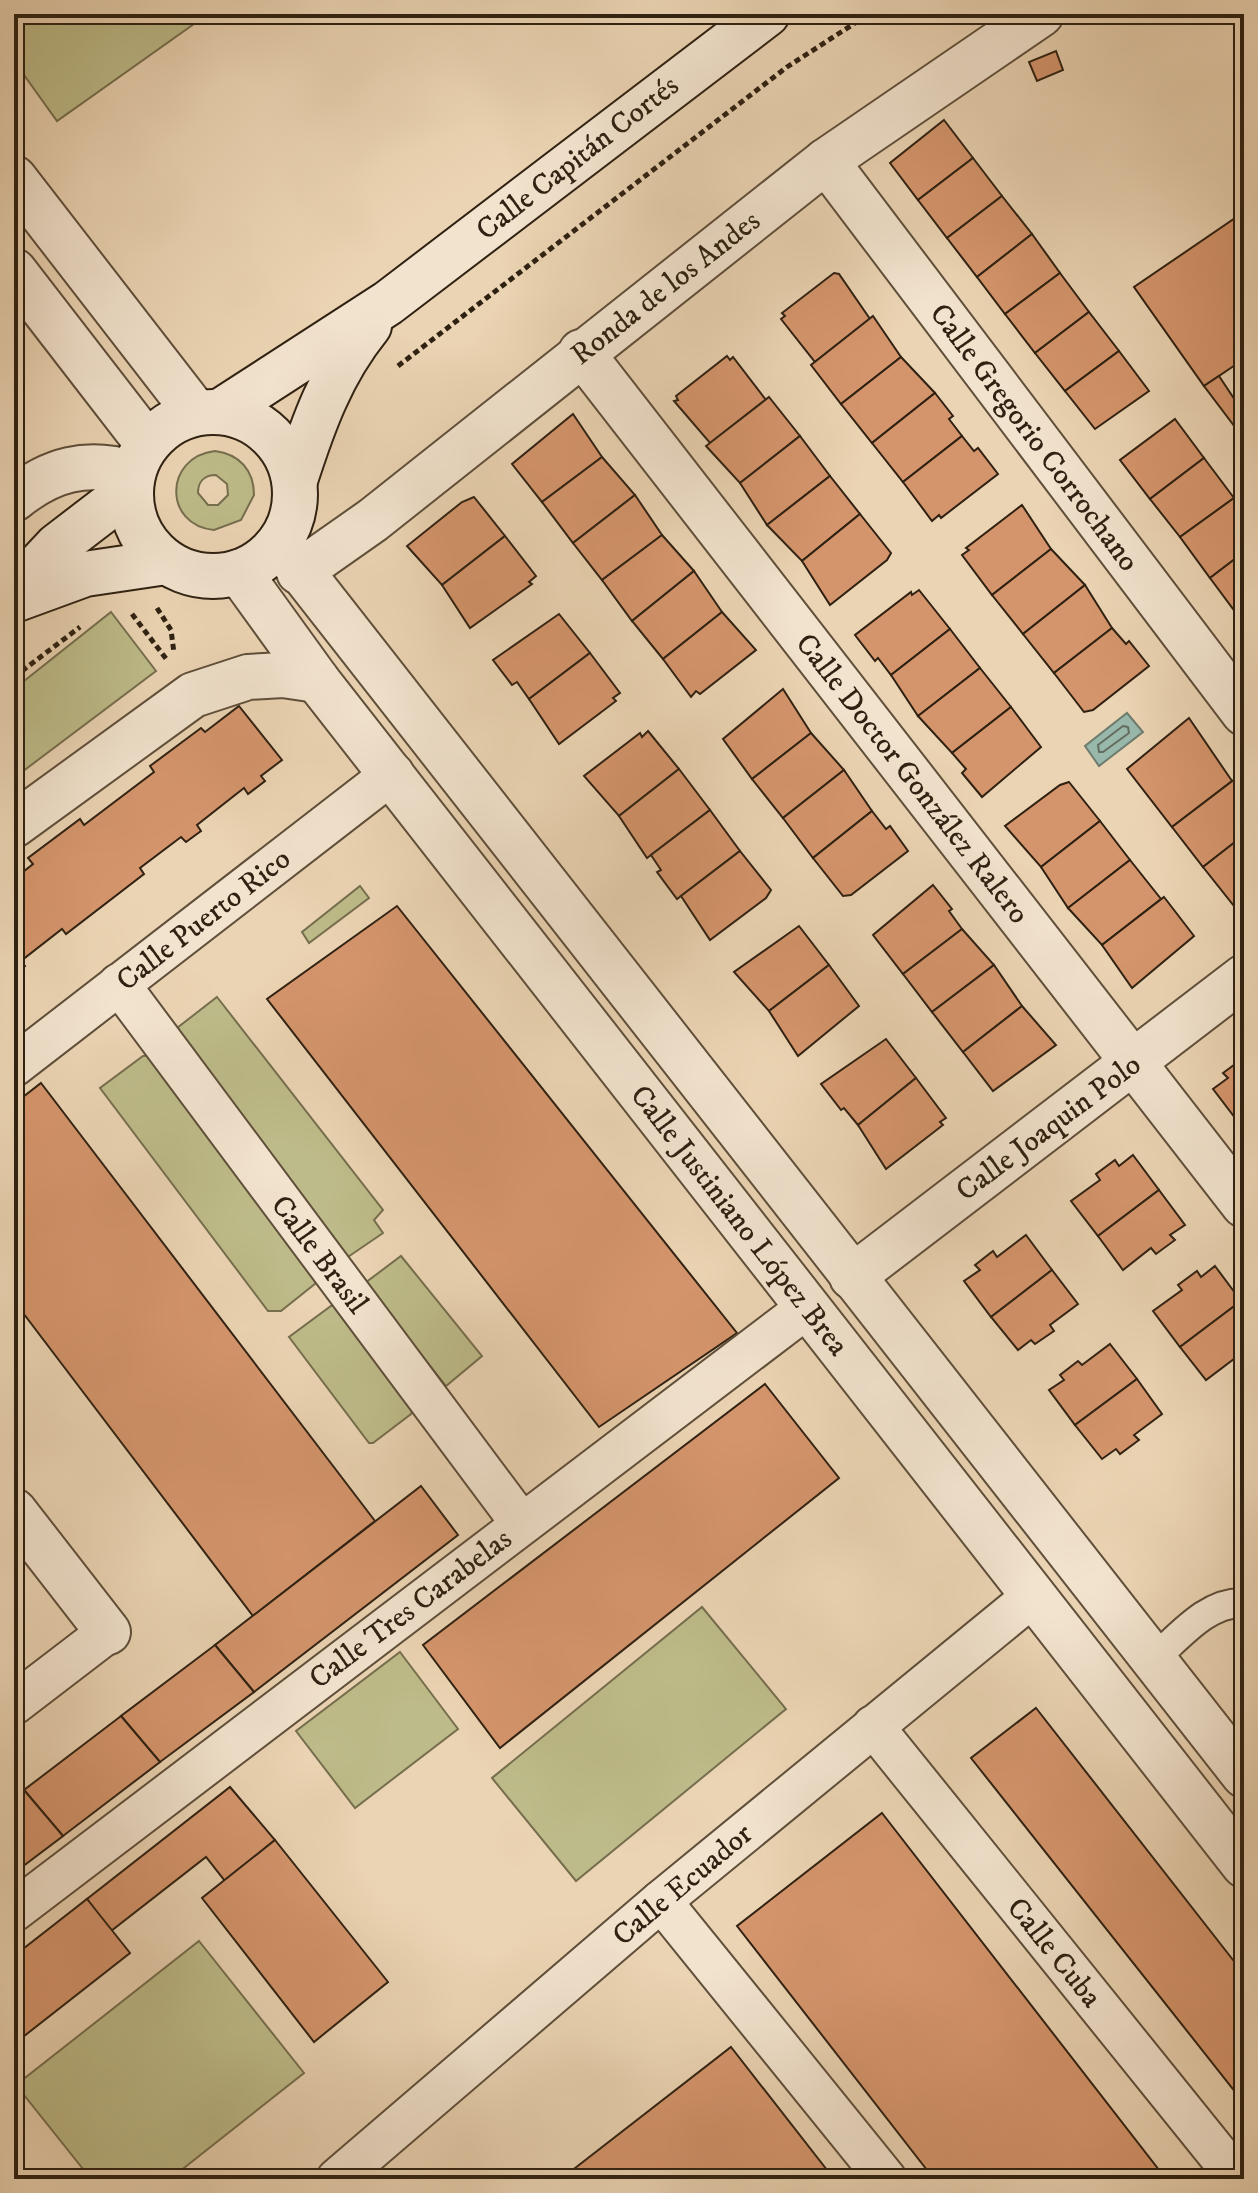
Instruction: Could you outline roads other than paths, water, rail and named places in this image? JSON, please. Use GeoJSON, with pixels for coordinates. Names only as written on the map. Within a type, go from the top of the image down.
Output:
{"type":"FeatureCollection","features":[{"type":"Feature","properties":{"kind":"street","name":"Calle Capitán Cortés"},"geometry":{"type":"LineString","coordinates":[[14,592],[137,469],[173,422],[208,412],[388,303],[767,14]]}},
{"type":"Feature","properties":{"kind":"street","name":"Ronda de los Andes"},"geometry":{"type":"LineString","coordinates":[[289,558],[373,520],[581,352],[826,161],[1041,14]]}},
{"type":"Feature","properties":{"kind":"street","name":"Calle Gregorio Corrochano"},"geometry":{"type":"LineString","coordinates":[[826,161],[1244,713]]}},
{"type":"Feature","properties":{"kind":"street"},"geometry":{"type":"LineString","coordinates":[[14,178],[208,412],[253,421],[272,436],[287,457],[295,480]]}},
{"type":"Feature","properties":{"kind":"street"},"geometry":{"type":"LineString","coordinates":[[14,271],[137,469],[131,507],[139,530],[166,562]]}},
{"type":"Feature","properties":{"kind":"street","name":"Calle Capitán Cortés"},"geometry":{"type":"LineString","coordinates":[[289,558],[295,480],[317,412],[345,356],[388,303]]}},
{"type":"Feature","properties":{"kind":"street","name":"Calle Doctor González Ralero"},"geometry":{"type":"LineString","coordinates":[[581,352],[1244,1205]]}},
{"type":"Feature","properties":{"kind":"street"},"geometry":{"type":"LineString","coordinates":[[14,499],[37,480],[71,468],[137,469]]}},
{"type":"Feature","properties":{"kind":"street"},"geometry":{"type":"LineString","coordinates":[[14,600],[85,574],[166,562],[205,576],[239,572],[261,561],[289,558]]}},
{"type":"Feature","properties":{"kind":"street","name":"Calle Justiniano López Brea"},"geometry":{"type":"LineString","coordinates":[[289,558],[1244,1775]]}},
{"type":"Feature","properties":{"kind":"street","name":"Calle Justiniano López Brea"},"geometry":{"type":"LineString","coordinates":[[239,572],[317,680],[393,773],[1244,1865]]}},
{"type":"Feature","properties":{"kind":"street"},"geometry":{"type":"LineString","coordinates":[[14,825],[193,695],[248,677],[283,675],[317,680]]}},
{"type":"Feature","properties":{"kind":"street","name":"Calle Puerto Rico"},"geometry":{"type":"LineString","coordinates":[[14,1066],[393,773]]}},
{"type":"Feature","properties":{"kind":"street","name":"Calle Joaquin Polo"},"geometry":{"type":"LineString","coordinates":[[852,1277],[1244,977]]}},
{"type":"Feature","properties":{"kind":"street","name":"Calle Brasil"},"geometry":{"type":"LineString","coordinates":[[119,984],[521,1523]]}},
{"type":"Feature","properties":{"kind":"street","name":"Calle Tres Carabelas"},"geometry":{"type":"LineString","coordinates":[[14,1911],[808,1307]]}},
{"type":"Feature","properties":{"kind":"street"},"geometry":{"type":"LineString","coordinates":[[14,1511],[108,1632],[14,1704]]}},
{"type":"Feature","properties":{"kind":"street","name":"Calle Ecuador"},"geometry":{"type":"LineString","coordinates":[[341,2177],[661,1901],[1033,1596]]}},
{"type":"Feature","properties":{"kind":"street","name":"Calle Cuba"},"geometry":{"type":"LineString","coordinates":[[873,1726],[1238,2179]]}},
{"type":"Feature","properties":{"kind":"street"},"geometry":{"type":"LineString","coordinates":[[661,1901],[886,2179]]}},
{"type":"Feature","properties":{"kind":"lane"},"geometry":{"type":"LineString","coordinates":[[1155,1658],[1205,1614],[1219,1606],[1244,1603]]}},
{"type":"Feature","properties":{"kind":"water"},"geometry":{"type":"Polygon","coordinates":[[[1127,713],[1143,732],[1099,766],[1085,746],[1127,713]]]}}]}
